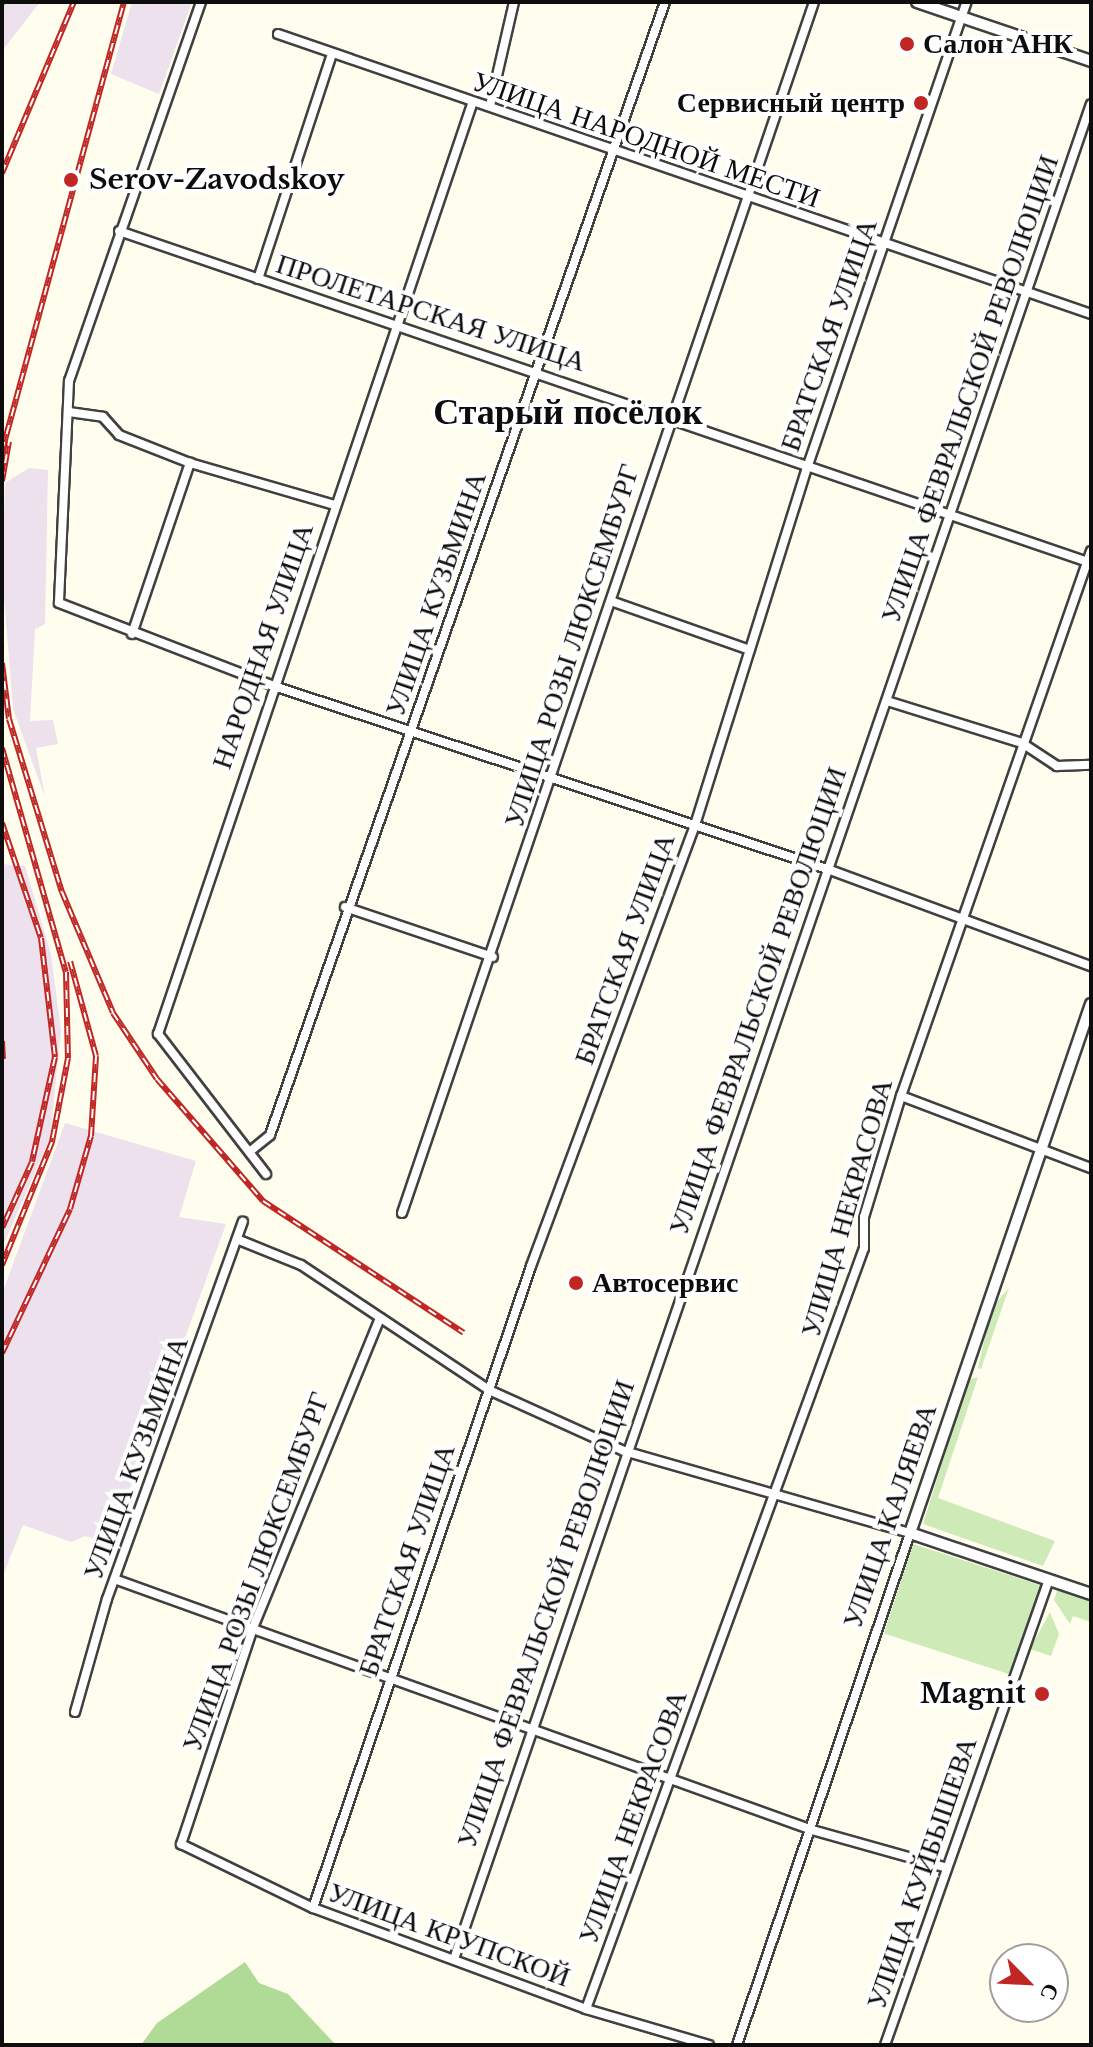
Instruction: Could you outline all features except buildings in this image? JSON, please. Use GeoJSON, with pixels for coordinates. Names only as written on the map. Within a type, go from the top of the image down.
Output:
{"type":"FeatureCollection","features":[{"type":"Feature","properties":{"kind":"street"},"geometry":{"type":"LineString","coordinates":[[201,2],[74,361],[59,603],[132,634],[271,685],[827,869],[1091,966]]}},
{"type":"Feature","properties":{"kind":"street"},"geometry":{"type":"LineString","coordinates":[[490,106],[514,2]]}},
{"type":"Feature","properties":{"kind":"street","name":"УЛИЦА КУЗЬМИНА"},"geometry":{"type":"LineString","coordinates":[[253,1149],[270,1135],[345,907],[411,733],[665,2]]}},
{"type":"Feature","properties":{"kind":"street","name":"УЛИЦА РОЗЫ ЛЮКСЕМБУРГ"},"geometry":{"type":"LineString","coordinates":[[402,1213],[493,957],[670,416],[814,2]]}},
{"type":"Feature","properties":{"kind":"street"},"geometry":{"type":"LineString","coordinates":[[917,2],[1091,61]]}},
{"type":"Feature","properties":{"kind":"street","name":"БРАТСКАЯ УЛИЦА"},"geometry":{"type":"LineString","coordinates":[[313,1908],[489,1390],[695,825],[807,468],[967,2]]}},
{"type":"Feature","properties":{"kind":"street","name":"УЛИЦА НАРОДНОЙ МЕСТИ"},"geometry":{"type":"LineString","coordinates":[[278,34],[472,104],[490,106],[746,199],[1091,314]]}},
{"type":"Feature","properties":{"kind":"street"},"geometry":{"type":"LineString","coordinates":[[258,279],[332,54]]}},
{"type":"Feature","properties":{"kind":"street","name":"НАРОДНАЯ УЛИЦА"},"geometry":{"type":"LineString","coordinates":[[266,1174],[253,1149],[219,1118],[158,1034],[271,685],[472,104]]}},
{"type":"Feature","properties":{"kind":"street","name":"УЛИЦА ФЕВРАЛЬСКОЙ РЕВОЛЮЦИИ"},"geometry":{"type":"LineString","coordinates":[[454,1959],[624,1451],[887,701],[1024,291],[1091,104]]}},
{"type":"Feature","properties":{"kind":"street","name":"ПРОЛЕТАРСКАЯ УЛИЦА"},"geometry":{"type":"LineString","coordinates":[[119,231],[670,416],[807,468],[1089,563]]}},
{"type":"Feature","properties":{"kind":"street"},"geometry":{"type":"LineString","coordinates":[[69,412],[103,417],[119,435],[190,463],[335,505]]}},
{"type":"Feature","properties":{"kind":"street"},"geometry":{"type":"LineString","coordinates":[[132,634],[190,463]]}},
{"type":"Feature","properties":{"kind":"street","name":"УЛИЦА НЕКРАСОВА"},"geometry":{"type":"LineString","coordinates":[[586,2009],[864,1248],[864,1217],[901,1096],[1091,551]]}},
{"type":"Feature","properties":{"kind":"street"},"geometry":{"type":"LineString","coordinates":[[611,601],[750,650]]}},
{"type":"Feature","properties":{"kind":"street"},"geometry":{"type":"LineString","coordinates":[[887,701],[1022,743],[1057,766],[1091,765]]}},
{"type":"Feature","properties":{"kind":"street"},"geometry":{"type":"LineString","coordinates":[[345,907],[493,957]]}},
{"type":"Feature","properties":{"kind":"street","name":"УЛИЦА КАЛЯЕВА"},"geometry":{"type":"LineString","coordinates":[[737,2045],[1091,1004]]}},
{"type":"Feature","properties":{"kind":"street"},"geometry":{"type":"LineString","coordinates":[[901,1096],[1041,1152],[1091,1168]]}},
{"type":"Feature","properties":{"kind":"street","name":"УЛИЦА КУЗЬМИНА"},"geometry":{"type":"LineString","coordinates":[[75,1712],[117,1580],[243,1222]]}},
{"type":"Feature","properties":{"kind":"street"},"geometry":{"type":"LineString","coordinates":[[239,1240],[301,1265],[489,1390],[624,1451],[773,1491],[1091,1594]]}},
{"type":"Feature","properties":{"kind":"street","name":"УЛИЦА РОЗЫ ЛЮКСЕМБУРГ"},"geometry":{"type":"LineString","coordinates":[[181,1844],[253,1628],[380,1318]]}},
{"type":"Feature","properties":{"kind":"street"},"geometry":{"type":"LineString","coordinates":[[117,1580],[812,1830],[947,1868]]}},
{"type":"Feature","properties":{"kind":"street","name":"УЛИЦА КУЙБЫШЕВА"},"geometry":{"type":"LineString","coordinates":[[885,2045],[1049,1580]]}},
{"type":"Feature","properties":{"kind":"street","name":"УЛИЦА КРУПСКОЙ"},"geometry":{"type":"LineString","coordinates":[[181,1844],[313,1908],[586,2009],[709,2045]]}},
{"type":"Feature","properties":{"kind":"shaded area"},"geometry":{"type":"Polygon","coordinates":[[[2,2],[40,2],[2,51],[2,2]]]}},
{"type":"Feature","properties":{"kind":"shaded area"},"geometry":{"type":"Polygon","coordinates":[[[132,2],[192,2],[159,94],[111,74],[132,2]]]}},
{"type":"Feature","properties":{"kind":"shaded area"},"geometry":{"type":"Polygon","coordinates":[[[29,468],[48,470],[45,624],[35,629],[30,721],[53,720],[58,744],[36,748],[45,797],[13,709],[2,572],[5,483],[29,468]]]}},
{"type":"Feature","properties":{"kind":"shaded area"},"geometry":{"type":"Polygon","coordinates":[[[2,864],[25,866],[51,954],[61,1030],[50,1138],[2,1248],[2,864]]]}},
{"type":"Feature","properties":{"kind":"shaded area"},"geometry":{"type":"Polygon","coordinates":[[[65,1123],[196,1161],[179,1217],[226,1224],[111,1544],[85,1536],[71,1542],[23,1525],[2,1578],[2,1294],[65,1123]]]}},
{"type":"Feature","properties":{"kind":"green space"},"geometry":{"type":"Polygon","coordinates":[[[1009,1288],[981,1369],[978,1368],[992,1307],[1009,1288]]]}},
{"type":"Feature","properties":{"kind":"green space"},"geometry":{"type":"Polygon","coordinates":[[[978,1377],[938,1498],[1055,1541],[1043,1566],[923,1524],[968,1380],[978,1377]]]}},
{"type":"Feature","properties":{"kind":"green space"},"geometry":{"type":"Polygon","coordinates":[[[913,1544],[1042,1586],[1013,1675],[884,1633],[913,1544]]]}},
{"type":"Feature","properties":{"kind":"green space"},"geometry":{"type":"Polygon","coordinates":[[[1058,1588],[1091,1600],[1091,1622],[1073,1616],[1070,1624],[1054,1600],[1058,1588]]]}},
{"type":"Feature","properties":{"kind":"green space"},"geometry":{"type":"Polygon","coordinates":[[[1050,1612],[1059,1634],[1051,1656],[1030,1649],[1050,1612]]]}},
{"type":"Feature","properties":{"kind":"green space"},"geometry":{"type":"Polygon","coordinates":[[[245,1962],[259,1983],[288,1994],[336,2045],[141,2045],[157,2023],[245,1962]]]}},
{"type":"Feature","properties":{"kind":"railway"},"geometry":{"type":"LineString","coordinates":[[2,173],[74,2]]}},
{"type":"Feature","properties":{"kind":"railway"},"geometry":{"type":"LineString","coordinates":[[2,451],[124,2]]}},
{"type":"Feature","properties":{"kind":"railway"},"geometry":{"type":"LineString","coordinates":[[2,481],[9,442]]}},
{"type":"Feature","properties":{"kind":"railway"},"geometry":{"type":"LineString","coordinates":[[2,663],[9,719],[62,892],[113,1013],[157,1079],[263,1201],[464,1333]]}},
{"type":"Feature","properties":{"kind":"railway"},"geometry":{"type":"LineString","coordinates":[[2,748],[66,972],[68,1058],[52,1142],[2,1265]]}},
{"type":"Feature","properties":{"kind":"railway"},"geometry":{"type":"LineString","coordinates":[[2,823],[41,938],[55,1057],[32,1162],[2,1228]]}},
{"type":"Feature","properties":{"kind":"railway"},"geometry":{"type":"LineString","coordinates":[[2,1353],[70,1209],[91,1136],[96,1056],[70,961]]}},
{"type":"Feature","properties":{"kind":"railway"},"geometry":{"type":"LineString","coordinates":[[2,1041],[3,1059]]}},
{"type":"Feature","properties":{"kind":"place","name":"Салон АНК"},"geometry":{"type":"Point","coordinates":[907,44]}},
{"type":"Feature","properties":{"kind":"place","name":"Сервисный центр"},"geometry":{"type":"Point","coordinates":[921,103]}},
{"type":"Feature","properties":{"kind":"place","name":"Serov-Zavodskoy"},"geometry":{"type":"Point","coordinates":[71,180]}},
{"type":"Feature","properties":{"kind":"place","name":"Автосервис"},"geometry":{"type":"Point","coordinates":[576,1283]}},
{"type":"Feature","properties":{"kind":"place","name":"Magnit"},"geometry":{"type":"Point","coordinates":[1042,1694]}},
{"type":"Feature","properties":{"kind":"district","name":"Старый посёлок"},"geometry":{"type":"Point","coordinates":[568,412]}}]}
